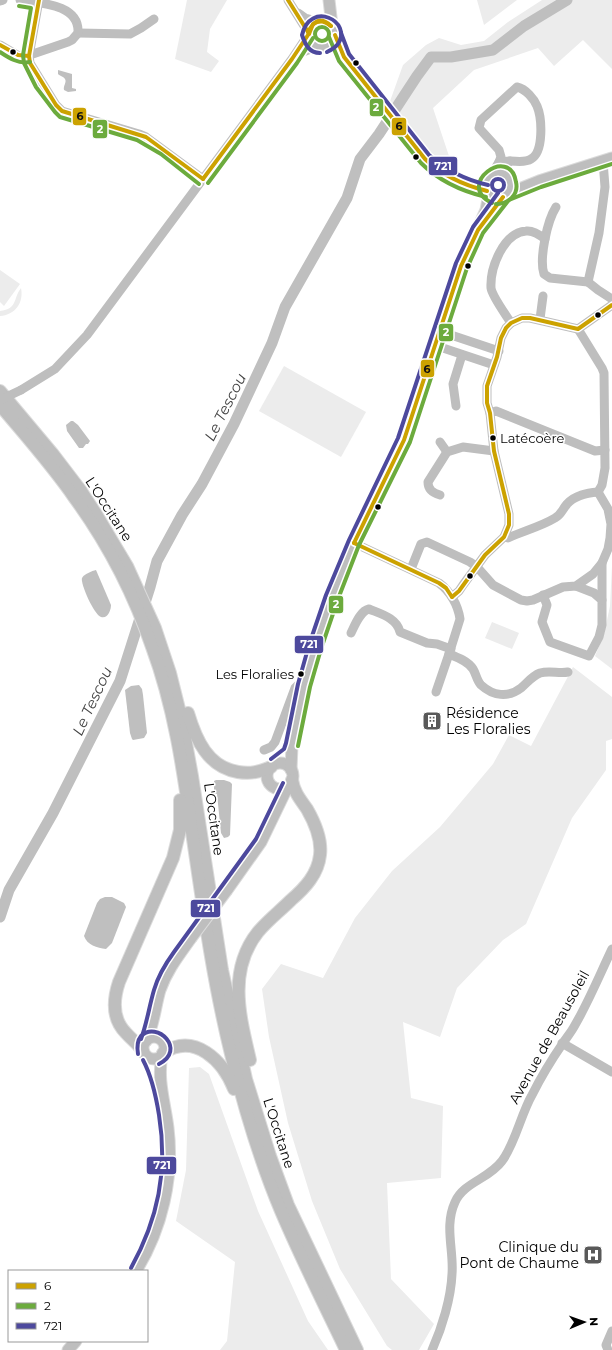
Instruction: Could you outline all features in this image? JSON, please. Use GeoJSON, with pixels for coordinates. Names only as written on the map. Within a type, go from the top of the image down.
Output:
{"type":"FeatureCollection","features":[{"type":"Feature","properties":{"kind":"highway","name":"L'Occitane"},"geometry":{"type":"LineString","coordinates":[[0,391],[52,453],[81,491],[112,539],[134,591],[162,675],[174,723],[218,998],[238,1081],[266,1157],[357,1350]]}},
{"type":"Feature","properties":{"kind":"highway","name":"L'Occitane"},"geometry":{"type":"LineString","coordinates":[[0,405],[74,496],[134,591],[155,628],[170,673],[182,721],[227,997],[266,1157],[280,1208],[302,1259],[346,1350]]}},
{"type":"Feature","properties":{"kind":"highway"},"geometry":{"type":"LineString","coordinates":[[161,646],[180,690],[195,735],[208,755],[221,766],[240,772],[257,773],[273,766]]}},
{"type":"Feature","properties":{"kind":"highway"},"geometry":{"type":"LineString","coordinates":[[146,1050],[122,1029],[116,1014],[114,1003],[119,982],[173,858],[178,843],[181,813],[174,723]]}},
{"type":"Feature","properties":{"kind":"highway"},"geometry":{"type":"LineString","coordinates":[[266,1157],[240,1013],[238,988],[239,973],[243,960],[253,940],[267,922],[305,887],[314,874],[319,861],[320,842],[317,829],[296,794],[291,779]]}},
{"type":"Feature","properties":{"kind":"highway"},"geometry":{"type":"LineString","coordinates":[[162,1054],[175,1046],[188,1046],[197,1048],[208,1054],[219,1063],[230,1080],[240,1107],[266,1157]]}},
{"type":"Feature","properties":{"kind":"main road"},"geometry":{"type":"LineString","coordinates":[[329,0],[317,21],[312,24],[308,34],[312,42],[344,57]]}},
{"type":"Feature","properties":{"kind":"main road"},"geometry":{"type":"LineString","coordinates":[[321,46],[329,45],[333,41],[329,0]]}},
{"type":"Feature","properties":{"kind":"main road"},"geometry":{"type":"LineString","coordinates":[[317,21],[327,22],[333,31],[344,57],[425,159],[439,172],[448,177],[470,187],[488,192],[496,198],[539,181],[607,159]]}},
{"type":"Feature","properties":{"kind":"main road"},"geometry":{"type":"LineString","coordinates":[[448,177],[473,181],[498,172],[518,181],[539,181]]}},
{"type":"Feature","properties":{"kind":"main road"},"geometry":{"type":"LineString","coordinates":[[277,811],[276,797],[267,778],[269,770],[289,753],[292,745],[304,686],[315,647],[332,597],[354,543],[404,440],[418,400],[433,344],[461,266],[478,230],[488,204],[486,184],[489,176]]}},
{"type":"Feature","properties":{"kind":"main road"},"geometry":{"type":"LineString","coordinates":[[478,230],[511,187],[506,176]]}},
{"type":"Feature","properties":{"kind":"main road"},"geometry":{"type":"LineString","coordinates":[[161,1087],[146,1050],[160,991],[167,974],[191,938],[261,842],[291,779],[292,745]]}},
{"type":"Feature","properties":{"kind":"main road"},"geometry":{"type":"LineString","coordinates":[[273,766],[284,764],[291,779]]}},
{"type":"Feature","properties":{"kind":"main road"},"geometry":{"type":"LineString","coordinates":[[271,785],[279,789],[291,779]]}},
{"type":"Feature","properties":{"kind":"main road"},"geometry":{"type":"LineString","coordinates":[[137,1270],[155,1232],[167,1187],[169,1163],[169,1137],[161,1087],[160,1070],[164,1046],[157,1028],[156,1008]]}},
{"type":"Feature","properties":{"kind":"main road"},"geometry":{"type":"LineString","coordinates":[[146,1050],[153,1038],[161,1040]]}},
{"type":"Feature","properties":{"kind":"main road"},"geometry":{"type":"LineString","coordinates":[[146,1050],[153,1059],[162,1054]]}},
{"type":"Feature","properties":{"kind":"main road"},"geometry":{"type":"LineString","coordinates":[[68,1350],[75,1342]]}},
{"type":"Feature","properties":{"kind":"street"},"geometry":{"type":"LineString","coordinates":[[0,45],[17,55],[24,57],[68,42],[78,33],[78,25],[75,20],[59,6],[20,0]]}},
{"type":"Feature","properties":{"kind":"street"},"geometry":{"type":"LineString","coordinates":[[0,400],[21,390],[54,369],[87,336],[292,59],[308,34],[288,0]]}},
{"type":"Feature","properties":{"kind":"street"},"geometry":{"type":"LineString","coordinates":[[38,2],[29,56],[30,63],[59,108],[62,111],[140,134],[203,179]]}},
{"type":"Feature","properties":{"kind":"street"},"geometry":{"type":"LineString","coordinates":[[297,13],[305,18],[317,21]]}},
{"type":"Feature","properties":{"kind":"street"},"geometry":{"type":"LineString","coordinates":[[78,33],[130,34],[154,19]]}},
{"type":"Feature","properties":{"kind":"street"},"geometry":{"type":"LineString","coordinates":[[292,59],[303,52],[321,46]]}},
{"type":"Feature","properties":{"kind":"street"},"geometry":{"type":"LineString","coordinates":[[489,176],[499,162],[501,153],[479,128],[481,120],[518,87],[524,90],[537,107],[540,122],[540,141],[538,151],[533,158],[529,160],[499,162]]}},
{"type":"Feature","properties":{"kind":"street"},"geometry":{"type":"LineString","coordinates":[[588,282],[599,233],[607,159]]}},
{"type":"Feature","properties":{"kind":"street"},"geometry":{"type":"LineString","coordinates":[[506,176],[506,165],[510,161]]}},
{"type":"Feature","properties":{"kind":"street"},"geometry":{"type":"LineString","coordinates":[[556,206],[550,216],[545,239],[542,268],[544,274],[550,278],[588,282],[612,299]]}},
{"type":"Feature","properties":{"kind":"street"},"geometry":{"type":"LineString","coordinates":[[511,322],[491,289],[494,267],[498,254],[506,243],[520,232],[527,230],[537,233],[545,239]]}},
{"type":"Feature","properties":{"kind":"street"},"geometry":{"type":"LineString","coordinates":[[540,319],[543,296]]}},
{"type":"Feature","properties":{"kind":"street"},"geometry":{"type":"LineString","coordinates":[[578,329],[612,305]]}},
{"type":"Feature","properties":{"kind":"street"},"geometry":{"type":"LineString","coordinates":[[452,597],[459,591],[485,555],[504,537],[509,525],[494,451],[490,413],[487,403],[487,386],[499,351],[501,338],[511,322],[522,318],[540,319],[578,329],[602,368],[604,373],[606,468],[602,485],[598,492]]}},
{"type":"Feature","properties":{"kind":"street"},"geometry":{"type":"LineString","coordinates":[[438,330],[499,351]]}},
{"type":"Feature","properties":{"kind":"street"},"geometry":{"type":"LineString","coordinates":[[433,344],[494,365]]}},
{"type":"Feature","properties":{"kind":"street"},"geometry":{"type":"LineString","coordinates":[[456,406],[453,384],[462,355]]}},
{"type":"Feature","properties":{"kind":"street"},"geometry":{"type":"LineString","coordinates":[[602,368],[612,369]]}},
{"type":"Feature","properties":{"kind":"street"},"geometry":{"type":"LineString","coordinates":[[490,413],[496,411],[595,451],[605,450]]}},
{"type":"Feature","properties":{"kind":"street"},"geometry":{"type":"LineString","coordinates":[[440,442],[447,452]]}},
{"type":"Feature","properties":{"kind":"street"},"geometry":{"type":"LineString","coordinates":[[440,496],[430,490],[428,482],[432,472],[447,452],[463,447],[494,451]]}},
{"type":"Feature","properties":{"kind":"street"},"geometry":{"type":"LineString","coordinates":[[504,537],[508,538],[559,516],[566,505],[572,500],[581,495],[598,492]]}},
{"type":"Feature","properties":{"kind":"street"},"geometry":{"type":"LineString","coordinates":[[576,586],[593,574],[602,563],[608,549],[611,524],[608,510],[598,492]]}},
{"type":"Feature","properties":{"kind":"street"},"geometry":{"type":"LineString","coordinates":[[509,521],[513,522],[518,534]]}},
{"type":"Feature","properties":{"kind":"street"},"geometry":{"type":"LineString","coordinates":[[410,569],[421,544],[427,542],[470,562],[477,567],[493,585],[521,600],[533,600],[563,587],[576,586],[594,593],[602,600]]}},
{"type":"Feature","properties":{"kind":"street"},"geometry":{"type":"LineString","coordinates":[[354,543],[439,583],[446,588],[452,597],[460,619],[436,692]]}},
{"type":"Feature","properties":{"kind":"street"},"geometry":{"type":"LineString","coordinates":[[543,596],[547,605],[542,622],[550,642],[587,658],[599,637],[602,625],[602,563]]}},
{"type":"Feature","properties":{"kind":"street"},"geometry":{"type":"LineString","coordinates":[[351,633],[365,610],[369,609],[393,620],[397,623],[400,632],[427,643],[437,644],[468,663],[472,667],[479,683],[487,690],[495,694],[502,695],[514,693],[532,677],[542,672],[568,672]]}},
{"type":"Feature","properties":{"kind":"street"},"geometry":{"type":"LineString","coordinates":[[264,750],[271,747],[274,742],[295,688],[298,685],[304,686]]}},
{"type":"Feature","properties":{"kind":"street","name":"Avenue de Beausoleil"},"geometry":{"type":"LineString","coordinates":[[432,1350],[440,1329],[451,1288],[452,1262],[449,1223],[455,1201],[461,1192],[472,1183],[491,1173],[503,1161],[531,1096],[562,1043],[575,1026],[612,949]]}},
{"type":"Feature","properties":{"kind":"street"},"geometry":{"type":"LineString","coordinates":[[562,1043],[612,1072]]}},
{"type":"Feature","properties":{"kind":"street"},"geometry":{"type":"LineString","coordinates":[[608,1350],[606,1345],[612,1331]]}},
{"type":"Feature","properties":{"kind":"shaded area"},"geometry":{"type":"Polygon","coordinates":[[[187,0],[227,0],[210,29],[207,52],[219,61],[211,72],[175,59],[187,0]]]}},
{"type":"Feature","properties":{"kind":"shaded area"},"geometry":{"type":"Polygon","coordinates":[[[477,0],[517,0],[484,25],[477,0]]]}},
{"type":"Feature","properties":{"kind":"shaded area"},"geometry":{"type":"Polygon","coordinates":[[[542,0],[612,0],[612,69],[583,40],[554,66],[538,48],[474,70],[433,108],[454,171],[429,155],[389,104],[403,65],[426,45],[439,38],[461,45],[484,41],[508,22],[542,0]]]}},
{"type":"Feature","properties":{"kind":"shaded area"},"geometry":{"type":"Polygon","coordinates":[[[58,70],[72,74],[72,88],[76,89],[76,91],[68,92],[64,90],[65,80],[58,74],[58,70]]]}},
{"type":"Feature","properties":{"kind":"shaded area"},"geometry":{"type":"Polygon","coordinates":[[[0,270],[20,284],[4,306],[0,302],[0,270]]]}},
{"type":"Feature","properties":{"kind":"shaded area"},"geometry":{"type":"Polygon","coordinates":[[[21,288],[22,293],[20,303],[14,311],[0,316],[0,311],[10,308],[21,288]]]}},
{"type":"Feature","properties":{"kind":"shaded area"},"geometry":{"type":"Polygon","coordinates":[[[284,366],[366,412],[341,457],[259,411],[284,366]]]}},
{"type":"Feature","properties":{"kind":"shaded area"},"geometry":{"type":"Polygon","coordinates":[[[71,421],[78,425],[90,441],[83,448],[79,448],[67,431],[66,425],[71,421]]]}},
{"type":"Feature","properties":{"kind":"shaded area"},"geometry":{"type":"Polygon","coordinates":[[[612,566],[612,669],[595,656],[604,634],[610,606],[612,566]]]}},
{"type":"Feature","properties":{"kind":"shaded area"},"geometry":{"type":"Polygon","coordinates":[[[96,570],[111,605],[109,614],[106,617],[101,617],[98,615],[91,605],[82,581],[84,575],[96,570]]]}},
{"type":"Feature","properties":{"kind":"shaded area"},"geometry":{"type":"Polygon","coordinates":[[[492,622],[519,633],[512,649],[485,638],[492,622]]]}},
{"type":"Feature","properties":{"kind":"shaded area"},"geometry":{"type":"Polygon","coordinates":[[[573,667],[612,697],[612,739],[606,741],[606,770],[572,818],[526,924],[503,940],[457,988],[440,1037],[403,1022],[411,1098],[443,1106],[441,1178],[387,1183],[391,1279],[434,1324],[419,1350],[392,1350],[387,1346],[340,1269],[312,1201],[288,1123],[269,1037],[262,989],[281,964],[323,978],[355,918],[392,871],[440,827],[493,764],[509,735],[531,746],[573,667]]]}},
{"type":"Feature","properties":{"kind":"shaded area"},"geometry":{"type":"Polygon","coordinates":[[[139,685],[142,689],[143,695],[147,733],[144,738],[133,740],[130,733],[125,690],[131,686],[139,685]]]}},
{"type":"Feature","properties":{"kind":"shaded area"},"geometry":{"type":"Polygon","coordinates":[[[224,780],[232,784],[230,835],[224,838],[221,833],[217,794],[214,793],[214,781],[224,780]]]}},
{"type":"Feature","properties":{"kind":"shaded area"},"geometry":{"type":"Polygon","coordinates":[[[112,897],[124,903],[126,907],[112,943],[106,949],[93,946],[87,942],[84,936],[97,903],[100,899],[112,897]]]}},
{"type":"Feature","properties":{"kind":"shaded area"},"geometry":{"type":"Polygon","coordinates":[[[200,1067],[209,1074],[258,1211],[308,1321],[328,1350],[220,1350],[227,1341],[235,1262],[176,1221],[186,1170],[189,1068],[200,1067]]]}},
{"type":"Feature","properties":{"kind":"waterway","name":"Le Tescou"},"geometry":{"type":"LineString","coordinates":[[0,917],[9,890],[53,813],[120,681],[157,561],[182,515],[202,484],[234,424],[272,343],[285,307],[347,198],[360,159],[379,134],[431,57],[451,57],[493,50],[524,26],[567,0]]}},
{"type":"Feature","properties":{"kind":"transit line","name":"6"},"geometry":{"type":"LineString","coordinates":[[39,0],[29,56],[30,63],[56,105],[62,111],[146,137],[203,179]]}},
{"type":"Feature","properties":{"kind":"transit line","name":"6"},"geometry":{"type":"LineString","coordinates":[[288,0],[308,32]]}},
{"type":"Feature","properties":{"kind":"transit line","name":"2"},"geometry":{"type":"LineString","coordinates":[[19,6],[31,8],[23,55],[24,63],[36,87],[60,117],[137,140],[161,154],[199,184]]}},
{"type":"Feature","properties":{"kind":"transit line","name":"721"},"geometry":{"type":"LineString","coordinates":[[320,53],[310,50],[302,35],[306,24],[313,18],[321,16],[329,18],[340,28],[341,36],[338,44],[327,52]]}},
{"type":"Feature","properties":{"kind":"transit line","name":"6"},"geometry":{"type":"LineString","coordinates":[[309,34],[308,32],[310,28],[318,21],[324,21],[331,26]]}},
{"type":"Feature","properties":{"kind":"transit line","name":"6"},"geometry":{"type":"LineString","coordinates":[[309,34],[313,24],[318,22],[327,23],[331,26]]}},
{"type":"Feature","properties":{"kind":"transit line","name":"2"},"geometry":{"type":"LineString","coordinates":[[322,27],[327,29],[329,34],[327,39],[322,41],[317,39],[315,34],[317,29],[322,27]]}},
{"type":"Feature","properties":{"kind":"transit line","name":"721"},"geometry":{"type":"LineString","coordinates":[[341,33],[349,54],[429,155],[443,166],[457,174],[488,185]]}},
{"type":"Feature","properties":{"kind":"transit line","name":"6"},"geometry":{"type":"LineString","coordinates":[[203,179],[292,59],[308,35]]}},
{"type":"Feature","properties":{"kind":"transit line","name":"6"},"geometry":{"type":"LineString","coordinates":[[335,35],[344,57],[425,159],[446,175],[470,186],[487,191]]}},
{"type":"Feature","properties":{"kind":"transit line","name":"2"},"geometry":{"type":"LineString","coordinates":[[329,37],[339,61],[421,163],[443,180],[468,192],[486,197]]}},
{"type":"Feature","properties":{"kind":"transit line","name":"2"},"geometry":{"type":"LineString","coordinates":[[208,183],[297,63],[313,38]]}},
{"type":"Feature","properties":{"kind":"transit line","name":"6"},"geometry":{"type":"LineString","coordinates":[[0,45],[18,55],[29,56]]}},
{"type":"Feature","properties":{"kind":"transit line","name":"2"},"geometry":{"type":"LineString","coordinates":[[0,52],[18,61],[30,62]]}},
{"type":"Feature","properties":{"kind":"transit line","name":"2"},"geometry":{"type":"LineString","coordinates":[[509,200],[541,187],[612,164]]}},
{"type":"Feature","properties":{"kind":"transit line","name":"2"},"geometry":{"type":"LineString","coordinates":[[492,203],[482,195],[479,187],[481,178],[496,167],[504,167],[512,171],[516,182],[516,191],[512,198],[500,204],[496,204]]}},
{"type":"Feature","properties":{"kind":"transit line","name":"721"},"geometry":{"type":"LineString","coordinates":[[496,179],[500,179],[504,185],[500,191],[496,191],[492,187],[492,183],[496,179]]}},
{"type":"Feature","properties":{"kind":"transit line","name":"721"},"geometry":{"type":"LineString","coordinates":[[271,759],[284,749],[298,684],[309,645],[326,595],[349,540],[398,438],[456,263],[473,227],[498,193]]}},
{"type":"Feature","properties":{"kind":"transit line","name":"6"},"geometry":{"type":"LineString","coordinates":[[354,543],[404,440],[461,266],[478,230],[503,197]]}},
{"type":"Feature","properties":{"kind":"transit line","name":"2"},"geometry":{"type":"LineString","coordinates":[[298,746],[310,687],[338,599],[359,545],[410,442],[467,268],[483,233],[508,201]]}},
{"type":"Feature","properties":{"kind":"transit line","name":"6"},"geometry":{"type":"LineString","coordinates":[[452,597],[459,591],[485,555],[504,537],[509,525],[509,514],[494,451],[490,413],[487,403],[487,386],[497,357],[501,338],[506,328],[511,323],[522,318],[530,318],[578,329],[612,305]]}},
{"type":"Feature","properties":{"kind":"transit line","name":"6"},"geometry":{"type":"LineString","coordinates":[[354,543],[439,583],[446,588],[452,597]]}},
{"type":"Feature","properties":{"kind":"transit line","name":"721"},"geometry":{"type":"LineString","coordinates":[[141,1039],[154,990],[162,970],[256,839],[283,783]]}},
{"type":"Feature","properties":{"kind":"transit line","name":"721"},"geometry":{"type":"LineString","coordinates":[[138,1054],[137,1049],[141,1036],[148,1032],[161,1034],[170,1045],[170,1051],[167,1058],[159,1064]]}},
{"type":"Feature","properties":{"kind":"transit line","name":"721"},"geometry":{"type":"LineString","coordinates":[[131,1268],[148,1231],[154,1213],[161,1175],[162,1156],[159,1115],[149,1073],[143,1060]]}},
{"type":"Feature","properties":{"kind":"place","name":"Latécoère"},"geometry":{"type":"Point","coordinates":[493,438]}},
{"type":"Feature","properties":{"kind":"place","name":"Les Floralies"},"geometry":{"type":"Point","coordinates":[301,674]}},
{"type":"Feature","properties":{"kind":"place","name":"Résidence Les Floralies"},"geometry":{"type":"Point","coordinates":[432,721]}},
{"type":"Feature","properties":{"kind":"place","name":"Clinique du Pont de Chaume"},"geometry":{"type":"Point","coordinates":[593,1255]}}]}
